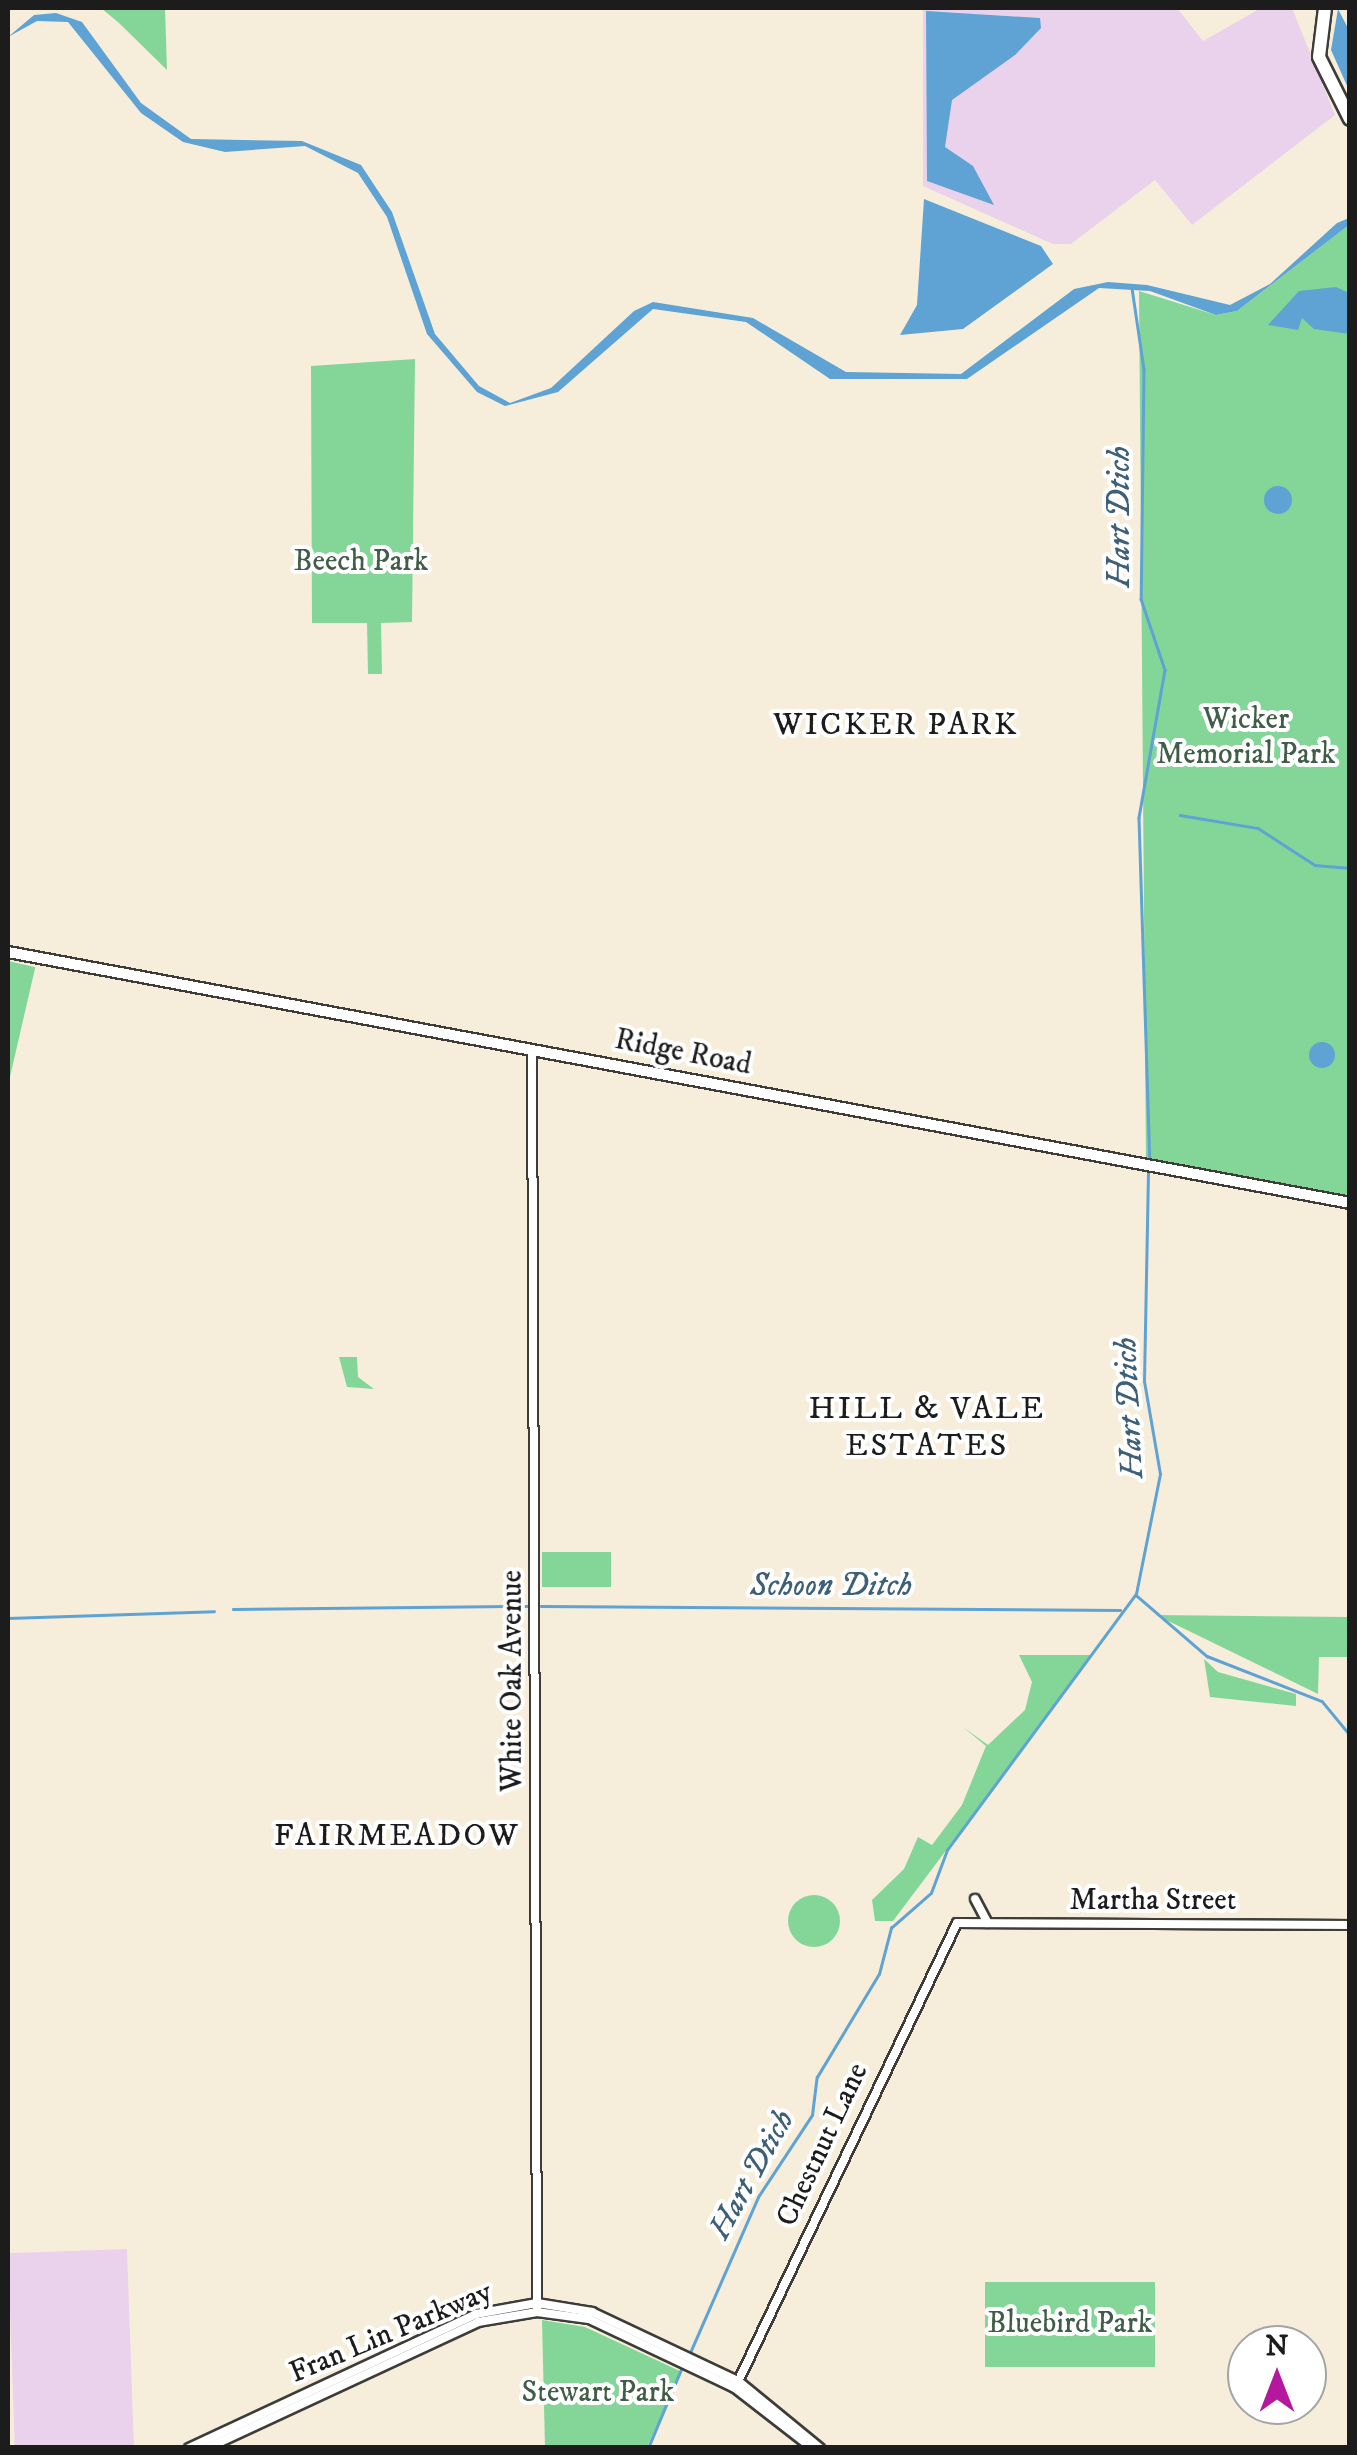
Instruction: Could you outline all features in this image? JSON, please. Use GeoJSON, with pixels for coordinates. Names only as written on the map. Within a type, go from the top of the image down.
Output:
{"type":"FeatureCollection","features":[{"type":"Feature","properties":{"kind":"highway"},"geometry":{"type":"LineString","coordinates":[[1324,8],[1320,58],[1350,118]]}},
{"type":"Feature","properties":{"kind":"main road","name":"Ridge Road"},"geometry":{"type":"LineString","coordinates":[[8,952],[1157,1171],[1350,1203]]}},
{"type":"Feature","properties":{"kind":"street","name":"White Oak Avenue"},"geometry":{"type":"LineString","coordinates":[[532,1050],[537,2307]]}},
{"type":"Feature","properties":{"kind":"street"},"geometry":{"type":"LineString","coordinates":[[975,1899],[988,1923]]}},
{"type":"Feature","properties":{"kind":"street","name":"Martha Street"},"geometry":{"type":"LineString","coordinates":[[957,1923],[1350,1924]]}},
{"type":"Feature","properties":{"kind":"street","name":"Chestnut Lane"},"geometry":{"type":"LineString","coordinates":[[736,2385],[957,1923]]}},
{"type":"Feature","properties":{"kind":"street","name":"Fran Lin Parkway"},"geometry":{"type":"LineString","coordinates":[[207,2448],[478,2322],[537,2307]]}},
{"type":"Feature","properties":{"kind":"street","name":"Fran Lin Parkway"},"geometry":{"type":"LineString","coordinates":[[189,2448],[476,2314],[537,2307],[589,2320],[736,2385],[820,2448]]}},
{"type":"Feature","properties":{"kind":"street","name":"Fran Lin Parkway"},"geometry":{"type":"LineString","coordinates":[[736,2385],[812,2448]]}},
{"type":"Feature","properties":{"kind":"shaded area"},"geometry":{"type":"Polygon","coordinates":[[[923,8],[1177,8],[1203,41],[1261,8],[1292,8],[1335,115],[1192,225],[1155,180],[1071,244],[1053,244],[923,186],[923,8]]]}},
{"type":"Feature","properties":{"kind":"shaded area"},"geometry":{"type":"Polygon","coordinates":[[[127,2249],[134,2447],[15,2448],[8,2253],[127,2249]]]}},
{"type":"Feature","properties":{"kind":"green space"},"geometry":{"type":"Polygon","coordinates":[[[101,8],[165,8],[167,70],[119,23],[101,8]]]}},
{"type":"Feature","properties":{"kind":"green space","name":"Wicker Memorial Park"},"geometry":{"type":"Polygon","coordinates":[[[1349,225],[1349,1198],[1146,1161],[1139,291],[1216,315],[1237,311],[1349,225]]]}},
{"type":"Feature","properties":{"kind":"green space","name":"Beech Park"},"geometry":{"type":"Polygon","coordinates":[[[415,359],[412,622],[381,623],[382,674],[368,674],[367,623],[312,623],[311,366],[415,359]]]}},
{"type":"Feature","properties":{"kind":"green space"},"geometry":{"type":"Polygon","coordinates":[[[8,961],[35,967],[8,1085],[8,961]]]}},
{"type":"Feature","properties":{"kind":"green space"},"geometry":{"type":"Polygon","coordinates":[[[339,1357],[357,1357],[358,1377],[374,1389],[347,1387],[339,1357]]]}},
{"type":"Feature","properties":{"kind":"green space"},"geometry":{"type":"Polygon","coordinates":[[[542,1552],[611,1552],[611,1587],[542,1587],[542,1552]]]}},
{"type":"Feature","properties":{"kind":"green space"},"geometry":{"type":"Polygon","coordinates":[[[1156,1615],[1349,1617],[1349,1657],[1319,1657],[1318,1694],[1156,1615]]]}},
{"type":"Feature","properties":{"kind":"green space"},"geometry":{"type":"Polygon","coordinates":[[[1019,1655],[1093,1655],[893,1921],[875,1921],[872,1900],[904,1869],[918,1837],[932,1845],[962,1805],[986,1746],[963,1727],[988,1745],[1025,1710],[1032,1682],[1019,1655]]]}},
{"type":"Feature","properties":{"kind":"green space"},"geometry":{"type":"Polygon","coordinates":[[[1204,1659],[1218,1672],[1296,1694],[1296,1706],[1210,1697],[1204,1659]]]}},
{"type":"Feature","properties":{"kind":"green space"},"geometry":{"type":"Polygon","coordinates":[[[814,1895],[833,1902],[840,1921],[833,1940],[814,1947],[795,1940],[788,1921],[795,1902],[814,1895]]]}},
{"type":"Feature","properties":{"kind":"green space","name":"Bluebird Park"},"geometry":{"type":"Polygon","coordinates":[[[985,2282],[1155,2282],[1155,2367],[985,2367],[985,2282]]]}},
{"type":"Feature","properties":{"kind":"green space","name":"Stewart Park"},"geometry":{"type":"Polygon","coordinates":[[[542,2320],[585,2327],[682,2372],[647,2447],[545,2447],[542,2320]]]}},
{"type":"Feature","properties":{"kind":"water"},"geometry":{"type":"Polygon","coordinates":[[[1338,9],[1349,30],[1349,90],[1331,50],[1338,9]]]}},
{"type":"Feature","properties":{"kind":"water"},"geometry":{"type":"Polygon","coordinates":[[[926,11],[1040,18],[1041,28],[1015,55],[952,100],[945,147],[973,166],[994,205],[927,181],[926,11]]]}},
{"type":"Feature","properties":{"kind":"water"},"geometry":{"type":"Polygon","coordinates":[[[56,13],[82,22],[141,103],[191,139],[302,141],[361,165],[392,212],[435,334],[479,386],[510,403],[551,388],[634,311],[653,302],[753,318],[846,372],[961,374],[1074,289],[1108,282],[1147,285],[1230,305],[1270,284],[1337,223],[1349,218],[1349,225],[1237,311],[1216,315],[1150,291],[1099,288],[967,379],[830,379],[746,322],[653,309],[558,392],[505,406],[477,392],[427,334],[387,217],[358,173],[305,146],[225,152],[183,142],[141,113],[68,22],[37,21],[8,37],[34,15],[56,13]]]}},
{"type":"Feature","properties":{"kind":"water"},"geometry":{"type":"Polygon","coordinates":[[[924,199],[1041,246],[1053,264],[963,329],[900,335],[917,305],[924,199]]]}},
{"type":"Feature","properties":{"kind":"water"},"geometry":{"type":"Polygon","coordinates":[[[1336,287],[1349,293],[1349,334],[1314,329],[1302,318],[1298,330],[1268,325],[1299,291],[1336,287]]]}},
{"type":"Feature","properties":{"kind":"water"},"geometry":{"type":"Polygon","coordinates":[[[1278,486],[1288,490],[1292,500],[1288,510],[1278,514],[1268,510],[1264,500],[1268,490],[1278,486]]]}},
{"type":"Feature","properties":{"kind":"water"},"geometry":{"type":"Polygon","coordinates":[[[1322,1042],[1331,1046],[1335,1055],[1331,1064],[1322,1068],[1313,1064],[1309,1055],[1313,1046],[1322,1042]]]}},
{"type":"Feature","properties":{"kind":"waterway","name":"Hart Dtich"},"geometry":{"type":"LineString","coordinates":[[1132,288],[1144,369],[1141,599],[1165,670],[1139,818],[1150,1160]]}},
{"type":"Feature","properties":{"kind":"waterway"},"geometry":{"type":"LineString","coordinates":[[1180,815],[1258,828],[1315,865],[1350,868]]}},
{"type":"Feature","properties":{"kind":"waterway","name":"Hart Dtich"},"geometry":{"type":"LineString","coordinates":[[689,2355],[758,2197],[812,2115],[817,2077],[879,1974],[891,1928],[931,1893],[947,1850],[1136,1594],[1160,1474],[1144,1381],[1148,1168]]}},
{"type":"Feature","properties":{"kind":"waterway"},"geometry":{"type":"LineString","coordinates":[[1136,1595],[1207,1656],[1322,1701],[1350,1735]]}},
{"type":"Feature","properties":{"kind":"waterway","name":"Schoon Ditch"},"geometry":{"type":"LineString","coordinates":[[233,1609],[528,1606]]}},
{"type":"Feature","properties":{"kind":"waterway","name":"Schoon Ditch"},"geometry":{"type":"LineString","coordinates":[[541,1606],[1120,1610]]}},
{"type":"Feature","properties":{"kind":"waterway","name":"Schoon Ditch"},"geometry":{"type":"LineString","coordinates":[[8,1618],[214,1611]]}},
{"type":"Feature","properties":{"kind":"waterway","name":"Hart Dtich"},"geometry":{"type":"LineString","coordinates":[[648,2448],[682,2367]]}},
{"type":"Feature","properties":{"kind":"district","name":"WICKER PARK"},"geometry":{"type":"Point","coordinates":[896,725]}},
{"type":"Feature","properties":{"kind":"district","name":"HILL & VALE ESTATES"},"geometry":{"type":"Point","coordinates":[927,1428]}},
{"type":"Feature","properties":{"kind":"district","name":"FAIRMEADOW"},"geometry":{"type":"Point","coordinates":[397,1836]}}]}
